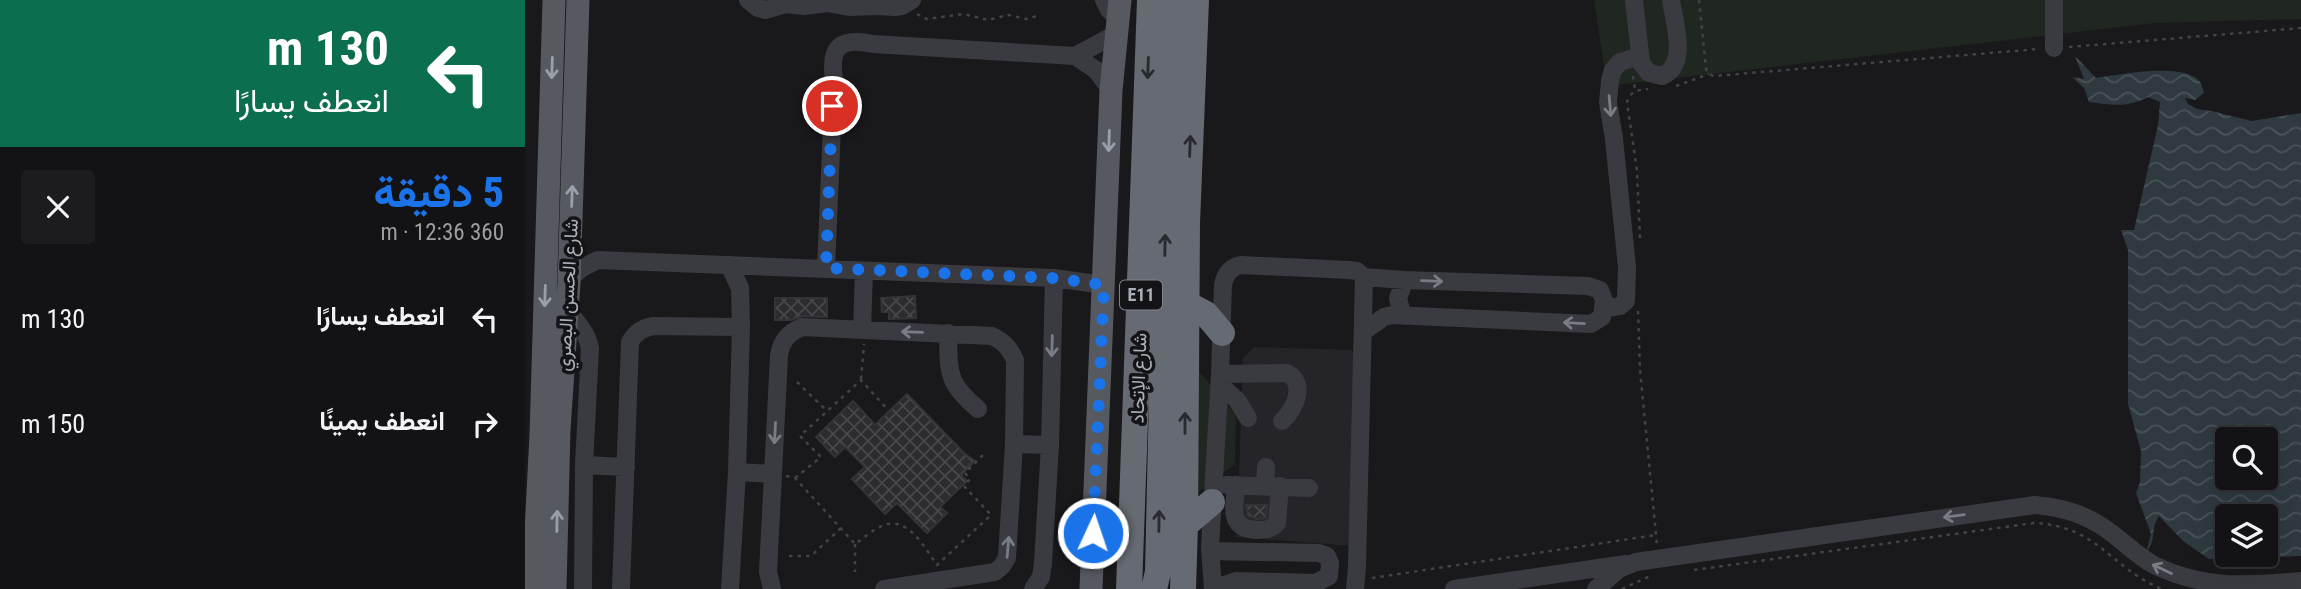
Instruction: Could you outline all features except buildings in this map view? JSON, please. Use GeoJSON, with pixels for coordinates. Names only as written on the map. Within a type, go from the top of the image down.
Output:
{"type":"FeatureCollection","features":[{"type":"Feature","properties":{"kind":"highway","name":"شارع الإتحاد"},"geometry":{"type":"LineString","coordinates":[[1129,589],[1150,0]]}},
{"type":"Feature","properties":{"kind":"highway"},"geometry":{"type":"LineString","coordinates":[[1155,585],[1171,0]]}},
{"type":"Feature","properties":{"kind":"highway","name":"E11"},"geometry":{"type":"LineString","coordinates":[[1183,589],[1185,303],[1196,0]]}},
{"type":"Feature","properties":{"kind":"highway"},"geometry":{"type":"LineString","coordinates":[[1185,303],[1206,314],[1221,333]]}},
{"type":"Feature","properties":{"kind":"highway"},"geometry":{"type":"LineString","coordinates":[[1185,525],[1212,494]]}},
{"type":"Feature","properties":{"kind":"main road","name":"شارع الحسن البصري"},"geometry":{"type":"LineString","coordinates":[[533,589],[531,481],[541,435],[554,0]]}},
{"type":"Feature","properties":{"kind":"main road","name":"شارع الحسن البصري"},"geometry":{"type":"LineString","coordinates":[[555,589],[559,429],[571,237],[578,0]]}},
{"type":"Feature","properties":{"kind":"main road"},"geometry":{"type":"LineString","coordinates":[[1091,589],[1111,90],[1118,18]]}},
{"type":"Feature","properties":{"kind":"main road"},"geometry":{"type":"LineString","coordinates":[[1072,589],[1091,560]]}},
{"type":"Feature","properties":{"kind":"main road"},"geometry":{"type":"LineString","coordinates":[[1091,560],[1097,589]]}},
{"type":"Feature","properties":{"kind":"street"},"geometry":{"type":"LineString","coordinates":[[748,0],[758,8],[766,10],[786,4],[804,6],[827,3],[849,7],[907,3]]}},
{"type":"Feature","properties":{"kind":"street"},"geometry":{"type":"LineString","coordinates":[[1075,56],[1118,18],[1109,10],[1104,0]]}},
{"type":"Feature","properties":{"kind":"street"},"geometry":{"type":"LineString","coordinates":[[1634,0],[1640,56],[1644,69],[1655,76],[1669,74],[1677,63],[1671,0]]}},
{"type":"Feature","properties":{"kind":"street"},"geometry":{"type":"LineString","coordinates":[[2054,48],[2055,0]]}},
{"type":"Feature","properties":{"kind":"street"},"geometry":{"type":"LineString","coordinates":[[826,268],[834,79],[838,61],[852,47],[873,44],[1075,56],[1096,70],[1111,90]]}},
{"type":"Feature","properties":{"kind":"street"},"geometry":{"type":"LineString","coordinates":[[1604,309],[1620,306],[1626,301],[1627,267],[1608,102],[1609,81],[1620,62],[1640,56]]}},
{"type":"Feature","properties":{"kind":"street"},"geometry":{"type":"LineString","coordinates":[[571,237],[598,260]]}},
{"type":"Feature","properties":{"kind":"street"},"geometry":{"type":"LineString","coordinates":[[569,283],[579,270],[598,260],[1054,278],[1104,285]]}},
{"type":"Feature","properties":{"kind":"street"},"geometry":{"type":"LineString","coordinates":[[729,265],[741,296],[737,472],[730,589]]}},
{"type":"Feature","properties":{"kind":"street"},"geometry":{"type":"LineString","coordinates":[[741,296],[747,280],[758,266]]}},
{"type":"Feature","properties":{"kind":"street"},"geometry":{"type":"LineString","coordinates":[[1210,551],[1323,554],[1329,559],[1329,576],[1316,583],[1236,581],[1216,589],[1210,551],[1224,279],[1235,266],[1349,270],[1364,276],[1405,280],[1594,287],[1603,294],[1602,317],[1591,324],[1402,314],[1384,317],[1363,332]]}},
{"type":"Feature","properties":{"kind":"street"},"geometry":{"type":"LineString","coordinates":[[863,330],[864,271]]}},
{"type":"Feature","properties":{"kind":"street"},"geometry":{"type":"LineString","coordinates":[[1330,567],[1356,579],[1364,276]]}},
{"type":"Feature","properties":{"kind":"street"},"geometry":{"type":"LineString","coordinates":[[1033,589],[1041,577],[1043,563],[1050,445],[1054,278]]}},
{"type":"Feature","properties":{"kind":"street"},"geometry":{"type":"LineString","coordinates":[[1402,314],[1398,298],[1405,280]]}},
{"type":"Feature","properties":{"kind":"street"},"geometry":{"type":"LineString","coordinates":[[568,310],[582,326],[590,349],[584,466],[583,589]]}},
{"type":"Feature","properties":{"kind":"street"},"geometry":{"type":"LineString","coordinates":[[621,589],[630,342],[635,334],[644,328],[654,326],[741,327]]}},
{"type":"Feature","properties":{"kind":"street"},"geometry":{"type":"LineString","coordinates":[[772,589],[768,572],[779,356],[785,337],[802,327],[992,336],[1010,349],[1015,360],[1014,444],[1007,558],[995,572],[884,589]]}},
{"type":"Feature","properties":{"kind":"street"},"geometry":{"type":"LineString","coordinates":[[948,333],[951,377],[956,388],[978,409]]}},
{"type":"Feature","properties":{"kind":"street"},"geometry":{"type":"LineString","coordinates":[[1220,379],[1287,373],[1292,375],[1297,384],[1296,399],[1291,411],[1282,421]]}},
{"type":"Feature","properties":{"kind":"street"},"geometry":{"type":"LineString","coordinates":[[1220,379],[1248,418]]}},
{"type":"Feature","properties":{"kind":"street"},"geometry":{"type":"LineString","coordinates":[[525,452],[541,435]]}},
{"type":"Feature","properties":{"kind":"street"},"geometry":{"type":"LineString","coordinates":[[1014,444],[1050,445]]}},
{"type":"Feature","properties":{"kind":"street"},"geometry":{"type":"LineString","coordinates":[[584,466],[626,467]]}},
{"type":"Feature","properties":{"kind":"street"},"geometry":{"type":"LineString","coordinates":[[1236,485],[1237,523],[1244,528],[1265,530],[1274,527],[1277,523],[1273,486],[1266,467]]}},
{"type":"Feature","properties":{"kind":"street"},"geometry":{"type":"LineString","coordinates":[[737,472],[773,474]]}},
{"type":"Feature","properties":{"kind":"street"},"geometry":{"type":"LineString","coordinates":[[1212,494],[1236,485],[1308,488]]}},
{"type":"Feature","properties":{"kind":"street"},"geometry":{"type":"LineString","coordinates":[[1454,589],[2035,505],[2081,514],[2153,565],[2186,578],[2238,587],[2301,581]]}},
{"type":"Feature","properties":{"kind":"street"},"geometry":{"type":"LineString","coordinates":[[1596,589],[1619,569],[1636,562]]}},
{"type":"Feature","properties":{"kind":"street"},"geometry":{"type":"LineString","coordinates":[[1476,585],[1495,589]]}},
{"type":"Feature","properties":{"kind":"path"},"geometry":{"type":"LineString","coordinates":[[1699,0],[1706,69],[1709,74]]}},
{"type":"Feature","properties":{"kind":"path"},"geometry":{"type":"LineString","coordinates":[[907,3],[927,19],[964,14],[988,20],[1008,15],[1027,19],[1040,15]]}},
{"type":"Feature","properties":{"kind":"path"},"geometry":{"type":"LineString","coordinates":[[1668,87],[1709,74],[1719,76],[2301,28]]}},
{"type":"Feature","properties":{"kind":"path"},"geometry":{"type":"LineString","coordinates":[[1640,246],[1637,171],[1627,102],[1635,91],[1655,88]]}},
{"type":"Feature","properties":{"kind":"path"},"geometry":{"type":"LineString","coordinates":[[1622,589],[1638,580],[1660,575],[1638,348],[1638,302]]}},
{"type":"Feature","properties":{"kind":"path"},"geometry":{"type":"LineString","coordinates":[[863,330],[861,380],[887,409]]}},
{"type":"Feature","properties":{"kind":"path"},"geometry":{"type":"LineString","coordinates":[[855,572],[855,544],[795,478],[821,457],[800,436],[861,380]]}},
{"type":"Feature","properties":{"kind":"path"},"geometry":{"type":"LineString","coordinates":[[797,382],[827,411]]}},
{"type":"Feature","properties":{"kind":"path"},"geometry":{"type":"LineString","coordinates":[[855,544],[888,524],[901,525],[916,536],[937,565],[991,515],[964,486],[970,479],[965,473],[982,456],[978,453]]}},
{"type":"Feature","properties":{"kind":"path"},"geometry":{"type":"LineString","coordinates":[[1694,570],[2034,523],[2058,525],[2082,534],[2126,569],[2162,589]]}},
{"type":"Feature","properties":{"kind":"path"},"geometry":{"type":"LineString","coordinates":[[789,556],[811,556],[841,528]]}},
{"type":"Feature","properties":{"kind":"path"},"geometry":{"type":"LineString","coordinates":[[1356,579],[1656,535]]}},
{"type":"Feature","properties":{"kind":"shaded area"},"geometry":{"type":"Polygon","coordinates":[[[1594,0],[2301,0],[2301,19],[2155,23],[1607,86],[1594,0]]]}},
{"type":"Feature","properties":{"kind":"shaded area"},"geometry":{"type":"Polygon","coordinates":[[[1254,347],[1351,350],[1358,360],[1353,546],[1237,537],[1243,358],[1254,347]]]}},
{"type":"Feature","properties":{"kind":"shaded area"},"geometry":{"type":"Polygon","coordinates":[[[1195,367],[1236,415],[1235,464],[1192,497],[1195,367]]]}},
{"type":"Feature","properties":{"kind":"water"},"geometry":{"type":"Polygon","coordinates":[[[2075,56],[2096,78],[2151,71],[2193,76],[2201,83],[2204,93],[2195,100],[2185,98],[2188,104],[2197,109],[2252,121],[2301,113],[2301,556],[2278,557],[2278,504],[2215,504],[2215,559],[2209,559],[2183,541],[2159,516],[2154,526],[2152,543],[2146,553],[2151,534],[2136,493],[2140,482],[2141,451],[2128,404],[2128,250],[2121,230],[2134,230],[2158,125],[2160,102],[2148,97],[2126,104],[2089,102],[2084,88],[2072,77],[2084,79],[2075,56]]]}},
{"type":"Feature","properties":{"kind":"route"},"geometry":{"type":"LineString","coordinates":[[832,106],[826,268],[1054,278],[1104,285],[1093,533]]}}]}
